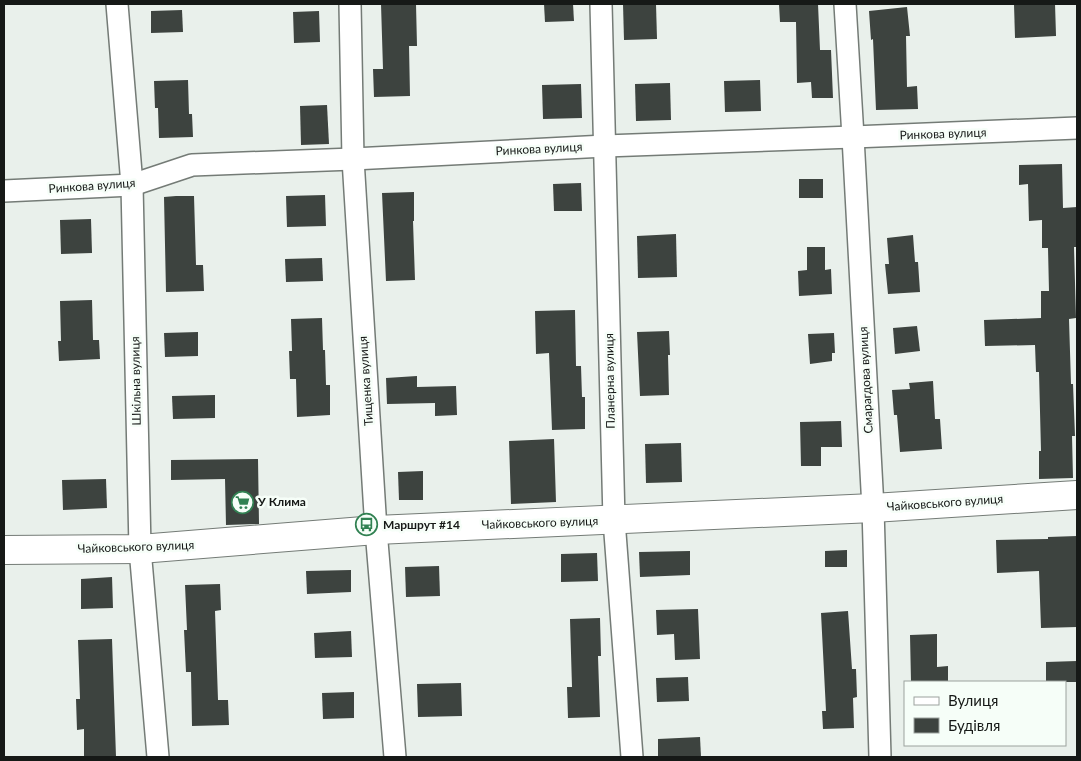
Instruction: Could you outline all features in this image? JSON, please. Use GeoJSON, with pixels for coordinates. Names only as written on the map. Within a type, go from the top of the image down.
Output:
{"type":"FeatureCollection","features":[{"type":"Feature","properties":{"kind":"street","name":"Шкільна вулиця"},"geometry":{"type":"LineString","coordinates":[[117,4],[132,185],[140,549],[158,757]]}},
{"type":"Feature","properties":{"kind":"street","name":"Тищенка вулиця"},"geometry":{"type":"LineString","coordinates":[[350,4],[353,159],[376,530],[395,757]]}},
{"type":"Feature","properties":{"kind":"street","name":"Планерна вулиця"},"geometry":{"type":"LineString","coordinates":[[601,4],[614,520],[632,757]]}},
{"type":"Feature","properties":{"kind":"street","name":"Смарагдова вулиця"},"geometry":{"type":"LineString","coordinates":[[845,4],[854,138],[872,508],[880,757]]}},
{"type":"Feature","properties":{"kind":"street","name":"Ринкова вулиця"},"geometry":{"type":"LineString","coordinates":[[4,191],[132,185],[192,165],[605,146],[1077,128]]}},
{"type":"Feature","properties":{"kind":"street","name":"Чайковського вулиця"},"geometry":{"type":"LineString","coordinates":[[4,550],[140,549],[376,530],[872,508],[1077,495]]}},
{"type":"Feature","properties":{"kind":"building"},"geometry":{"type":"Polygon","coordinates":[[[381,4],[416,4],[417,46],[409,46],[410,96],[374,97],[373,69],[383,69],[381,4]]]}},
{"type":"Feature","properties":{"kind":"building"},"geometry":{"type":"Polygon","coordinates":[[[544,4],[573,4],[574,21],[545,22],[544,4]]]}},
{"type":"Feature","properties":{"kind":"building"},"geometry":{"type":"Polygon","coordinates":[[[623,4],[656,4],[657,39],[624,40],[623,4]]]}},
{"type":"Feature","properties":{"kind":"building"},"geometry":{"type":"Polygon","coordinates":[[[779,4],[818,4],[820,50],[831,50],[833,98],[812,98],[811,82],[797,83],[796,22],[780,22],[779,4]]]}},
{"type":"Feature","properties":{"kind":"building"},"geometry":{"type":"Polygon","coordinates":[[[1014,4],[1055,4],[1056,36],[1015,38],[1014,4]]]}},
{"type":"Feature","properties":{"kind":"building"},"geometry":{"type":"Polygon","coordinates":[[[907,7],[910,36],[906,36],[907,87],[917,86],[918,109],[876,110],[873,39],[871,40],[869,11],[907,7]]]}},
{"type":"Feature","properties":{"kind":"building"},"geometry":{"type":"Polygon","coordinates":[[[182,10],[183,32],[151,33],[151,11],[182,10]]]}},
{"type":"Feature","properties":{"kind":"building"},"geometry":{"type":"Polygon","coordinates":[[[319,11],[320,42],[294,43],[293,12],[319,11]]]}},
{"type":"Feature","properties":{"kind":"building"},"geometry":{"type":"Polygon","coordinates":[[[188,80],[189,114],[192,114],[193,137],[159,138],[158,108],[155,108],[154,81],[188,80]]]}},
{"type":"Feature","properties":{"kind":"building"},"geometry":{"type":"Polygon","coordinates":[[[760,80],[761,111],[725,112],[724,81],[760,80]]]}},
{"type":"Feature","properties":{"kind":"building"},"geometry":{"type":"Polygon","coordinates":[[[670,83],[671,120],[636,121],[635,84],[670,83]]]}},
{"type":"Feature","properties":{"kind":"building"},"geometry":{"type":"Polygon","coordinates":[[[581,84],[582,118],[543,119],[542,85],[581,84]]]}},
{"type":"Feature","properties":{"kind":"building"},"geometry":{"type":"Polygon","coordinates":[[[327,105],[329,144],[301,145],[300,106],[327,105]]]}},
{"type":"Feature","properties":{"kind":"building"},"geometry":{"type":"Polygon","coordinates":[[[1062,164],[1063,208],[1077,207],[1077,247],[1074,247],[1076,318],[1069,319],[1075,436],[1072,436],[1073,478],[1039,479],[1039,451],[1041,451],[1039,372],[1036,372],[1035,345],[985,346],[984,320],[1041,318],[1041,291],[1049,291],[1048,248],[1042,248],[1042,220],[1029,221],[1028,184],[1019,185],[1019,165],[1062,164]]]}},
{"type":"Feature","properties":{"kind":"building"},"geometry":{"type":"Polygon","coordinates":[[[799,179],[823,179],[823,198],[799,198],[799,179]]]}},
{"type":"Feature","properties":{"kind":"building"},"geometry":{"type":"Polygon","coordinates":[[[581,183],[582,211],[554,211],[553,184],[581,183]]]}},
{"type":"Feature","properties":{"kind":"building"},"geometry":{"type":"Polygon","coordinates":[[[414,192],[415,280],[386,281],[382,193],[414,192]]]}},
{"type":"Feature","properties":{"kind":"building"},"geometry":{"type":"Polygon","coordinates":[[[325,195],[326,226],[287,227],[286,196],[325,195]]]}},
{"type":"Feature","properties":{"kind":"building"},"geometry":{"type":"Polygon","coordinates":[[[194,196],[196,265],[203,265],[204,291],[166,292],[164,197],[194,196]]]}},
{"type":"Feature","properties":{"kind":"building"},"geometry":{"type":"Polygon","coordinates":[[[91,219],[92,253],[61,254],[60,220],[91,219]]]}},
{"type":"Feature","properties":{"kind":"building"},"geometry":{"type":"Polygon","coordinates":[[[676,234],[677,277],[638,278],[637,236],[676,234]]]}},
{"type":"Feature","properties":{"kind":"building"},"geometry":{"type":"Polygon","coordinates":[[[913,235],[915,262],[918,262],[920,292],[888,294],[885,264],[889,264],[887,238],[913,235]]]}},
{"type":"Feature","properties":{"kind":"building"},"geometry":{"type":"Polygon","coordinates":[[[807,247],[825,247],[825,270],[831,269],[832,294],[799,296],[798,271],[807,270],[807,247]]]}},
{"type":"Feature","properties":{"kind":"building"},"geometry":{"type":"Polygon","coordinates":[[[322,258],[323,281],[286,282],[285,259],[322,258]]]}},
{"type":"Feature","properties":{"kind":"building"},"geometry":{"type":"Polygon","coordinates":[[[92,300],[93,340],[99,340],[100,359],[59,361],[58,341],[61,341],[60,301],[92,300]]]}},
{"type":"Feature","properties":{"kind":"building"},"geometry":{"type":"Polygon","coordinates":[[[575,310],[576,366],[581,366],[582,397],[585,397],[585,429],[552,430],[549,353],[536,354],[535,311],[575,310]]]}},
{"type":"Feature","properties":{"kind":"building"},"geometry":{"type":"Polygon","coordinates":[[[322,318],[326,385],[330,385],[330,415],[297,417],[296,379],[290,379],[289,351],[292,351],[291,319],[322,318]]]}},
{"type":"Feature","properties":{"kind":"building"},"geometry":{"type":"Polygon","coordinates":[[[917,326],[920,351],[895,354],[893,328],[917,326]]]}},
{"type":"Feature","properties":{"kind":"building"},"geometry":{"type":"Polygon","coordinates":[[[669,331],[669,395],[640,396],[637,332],[669,331]]]}},
{"type":"Feature","properties":{"kind":"building"},"geometry":{"type":"Polygon","coordinates":[[[198,332],[198,356],[165,357],[164,333],[198,332]]]}},
{"type":"Feature","properties":{"kind":"building"},"geometry":{"type":"Polygon","coordinates":[[[834,333],[835,353],[832,353],[832,361],[810,364],[808,334],[834,333]]]}},
{"type":"Feature","properties":{"kind":"building"},"geometry":{"type":"Polygon","coordinates":[[[417,376],[417,387],[456,386],[457,415],[435,416],[435,403],[387,404],[386,378],[417,376]]]}},
{"type":"Feature","properties":{"kind":"building"},"geometry":{"type":"Polygon","coordinates":[[[933,381],[935,419],[940,419],[942,449],[900,452],[897,415],[894,415],[892,390],[910,389],[909,383],[933,381]]]}},
{"type":"Feature","properties":{"kind":"building"},"geometry":{"type":"Polygon","coordinates":[[[215,395],[215,418],[173,419],[172,396],[215,395]]]}},
{"type":"Feature","properties":{"kind":"building"},"geometry":{"type":"Polygon","coordinates":[[[841,421],[842,447],[821,447],[821,466],[801,466],[800,422],[841,421]]]}},
{"type":"Feature","properties":{"kind":"building"},"geometry":{"type":"Polygon","coordinates":[[[554,439],[556,502],[511,504],[509,441],[554,439]]]}},
{"type":"Feature","properties":{"kind":"building"},"geometry":{"type":"Polygon","coordinates":[[[681,443],[682,482],[646,483],[645,444],[681,443]]]}},
{"type":"Feature","properties":{"kind":"building","name":"У Клима"},"geometry":{"type":"Polygon","coordinates":[[[258,459],[259,524],[226,525],[225,479],[171,480],[171,460],[258,459]]]}},
{"type":"Feature","properties":{"kind":"building"},"geometry":{"type":"Polygon","coordinates":[[[423,471],[423,500],[399,500],[398,472],[423,471]]]}},
{"type":"Feature","properties":{"kind":"building"},"geometry":{"type":"Polygon","coordinates":[[[106,479],[107,508],[63,510],[62,480],[106,479]]]}},
{"type":"Feature","properties":{"kind":"building"},"geometry":{"type":"Polygon","coordinates":[[[1077,536],[1077,627],[1041,628],[1039,571],[997,573],[996,540],[1048,539],[1048,537],[1077,536]]]}},
{"type":"Feature","properties":{"kind":"building"},"geometry":{"type":"Polygon","coordinates":[[[847,550],[847,567],[825,567],[825,551],[847,550]]]}},
{"type":"Feature","properties":{"kind":"building"},"geometry":{"type":"Polygon","coordinates":[[[690,551],[690,575],[640,577],[639,552],[690,551]]]}},
{"type":"Feature","properties":{"kind":"building"},"geometry":{"type":"Polygon","coordinates":[[[597,553],[598,581],[561,582],[561,554],[597,553]]]}},
{"type":"Feature","properties":{"kind":"building"},"geometry":{"type":"Polygon","coordinates":[[[439,566],[440,596],[406,597],[405,567],[439,566]]]}},
{"type":"Feature","properties":{"kind":"building"},"geometry":{"type":"Polygon","coordinates":[[[351,570],[351,592],[307,594],[306,571],[351,570]]]}},
{"type":"Feature","properties":{"kind":"building"},"geometry":{"type":"Polygon","coordinates":[[[112,577],[113,608],[81,609],[81,579],[112,577]]]}},
{"type":"Feature","properties":{"kind":"building"},"geometry":{"type":"Polygon","coordinates":[[[220,584],[221,610],[215,611],[218,700],[228,700],[229,725],[192,726],[191,672],[186,672],[184,630],[187,630],[185,585],[220,584]]]}},
{"type":"Feature","properties":{"kind":"building"},"geometry":{"type":"Polygon","coordinates":[[[698,609],[700,659],[675,660],[674,634],[657,635],[656,610],[698,609]]]}},
{"type":"Feature","properties":{"kind":"building"},"geometry":{"type":"Polygon","coordinates":[[[848,611],[852,669],[856,669],[857,697],[853,698],[854,728],[823,729],[822,711],[826,711],[821,613],[848,611]]]}},
{"type":"Feature","properties":{"kind":"building"},"geometry":{"type":"Polygon","coordinates":[[[600,618],[601,656],[598,656],[600,717],[568,718],[567,687],[572,687],[570,619],[600,618]]]}},
{"type":"Feature","properties":{"kind":"building"},"geometry":{"type":"Polygon","coordinates":[[[351,631],[352,657],[315,658],[314,633],[351,631]]]}},
{"type":"Feature","properties":{"kind":"building"},"geometry":{"type":"Polygon","coordinates":[[[937,634],[937,667],[948,666],[948,681],[911,681],[910,635],[937,634]]]}},
{"type":"Feature","properties":{"kind":"building"},"geometry":{"type":"Polygon","coordinates":[[[112,639],[116,757],[84,757],[84,729],[77,730],[76,699],[80,699],[78,640],[112,639]]]}},
{"type":"Feature","properties":{"kind":"building"},"geometry":{"type":"Polygon","coordinates":[[[1077,661],[1077,682],[1046,681],[1046,662],[1077,661]]]}},
{"type":"Feature","properties":{"kind":"building"},"geometry":{"type":"Polygon","coordinates":[[[688,677],[689,701],[657,702],[656,678],[688,677]]]}},
{"type":"Feature","properties":{"kind":"building"},"geometry":{"type":"Polygon","coordinates":[[[461,683],[462,716],[418,717],[417,684],[461,683]]]}},
{"type":"Feature","properties":{"kind":"building"},"geometry":{"type":"Polygon","coordinates":[[[354,692],[354,718],[323,719],[322,693],[354,692]]]}},
{"type":"Feature","properties":{"kind":"building"},"geometry":{"type":"Polygon","coordinates":[[[700,737],[701,757],[658,757],[658,739],[700,737]]]}},
{"type":"Feature","properties":{"kind":"place","name":"У Клима"},"geometry":{"type":"Point","coordinates":[242,502]}},
{"type":"Feature","properties":{"kind":"place","name":"Маршрут #14"},"geometry":{"type":"Point","coordinates":[367,525]}}]}
